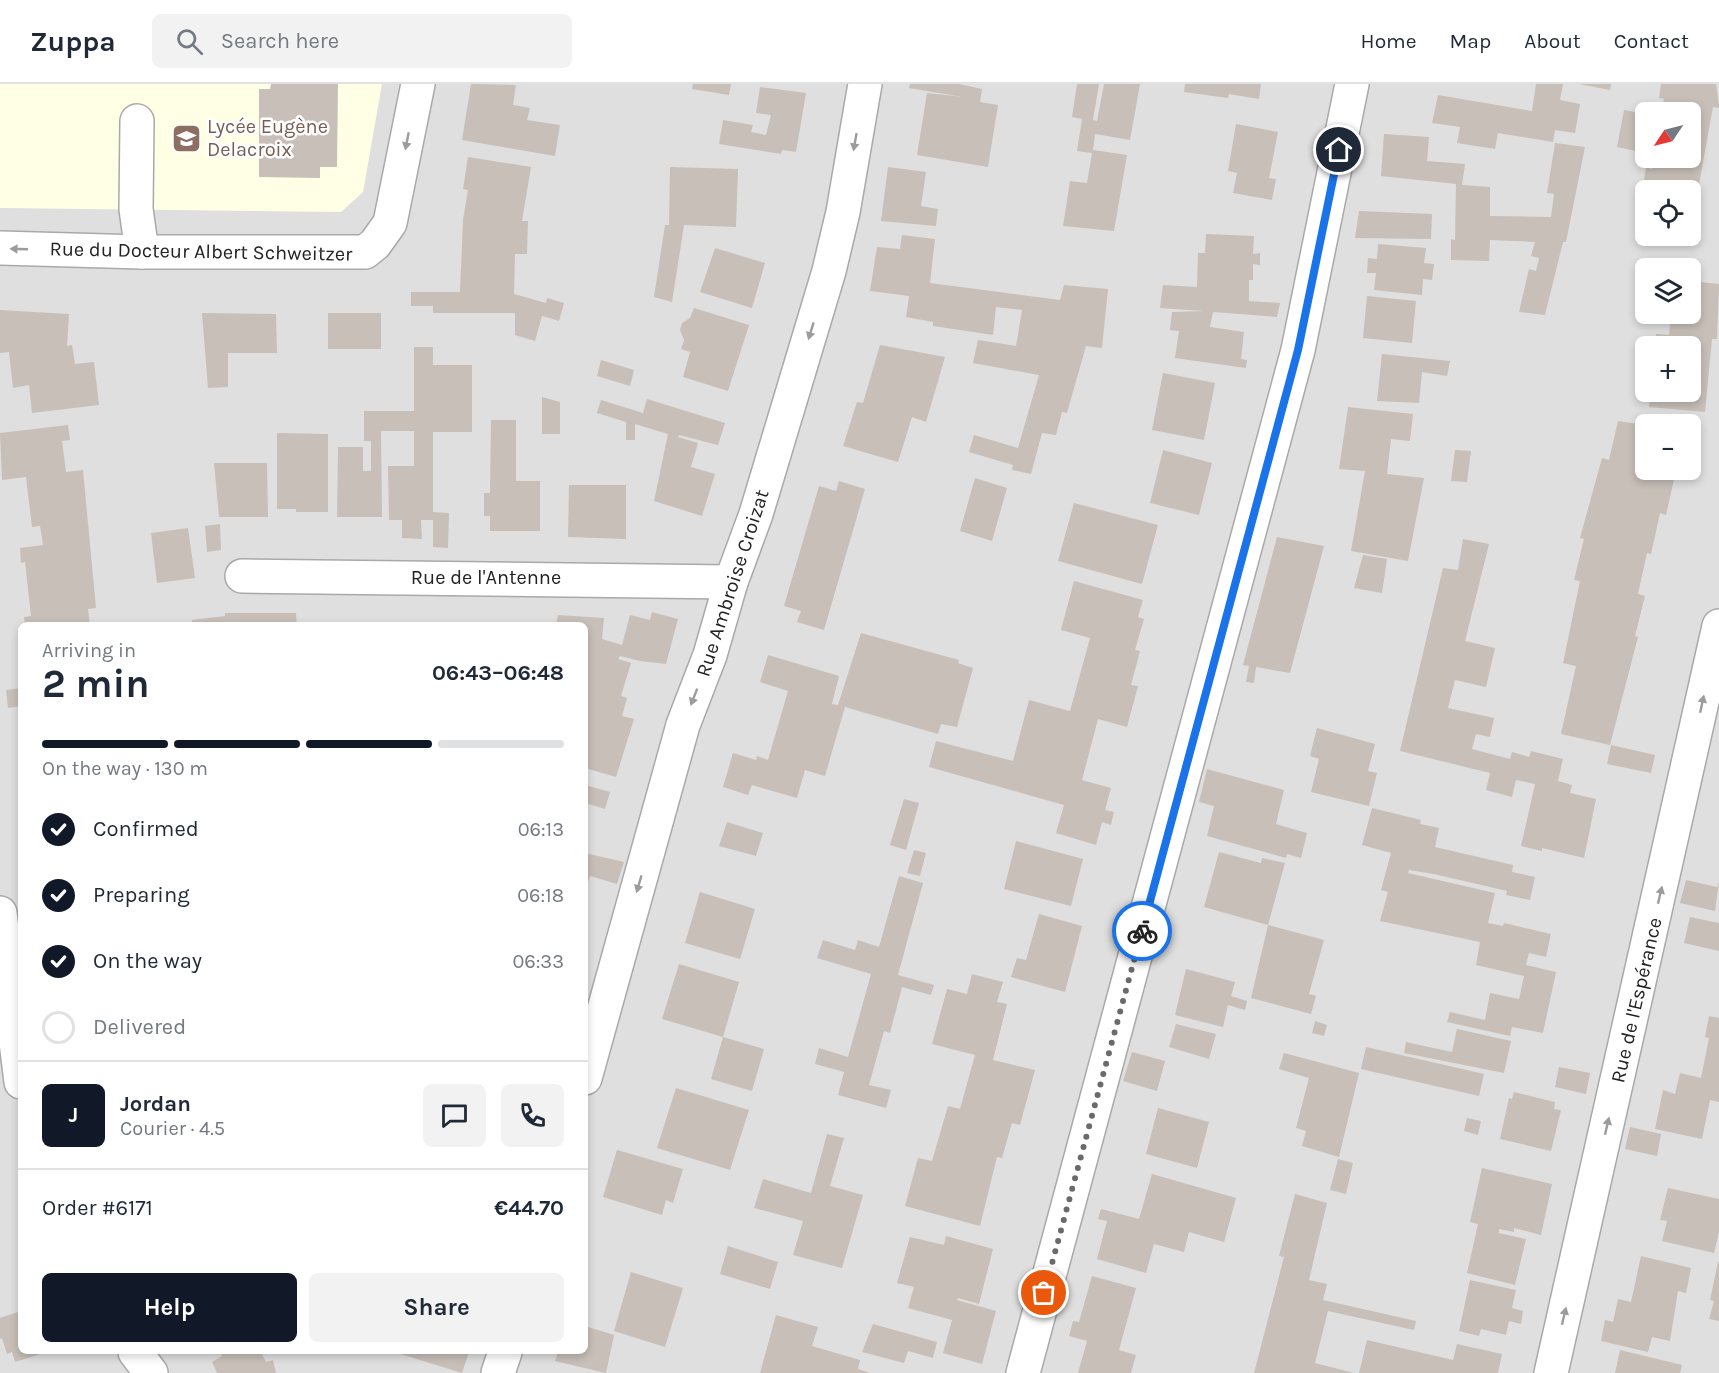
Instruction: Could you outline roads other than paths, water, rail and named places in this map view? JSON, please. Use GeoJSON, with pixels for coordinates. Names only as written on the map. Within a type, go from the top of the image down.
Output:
{"type":"FeatureCollection","features":[{"type":"Feature","properties":{"kind":"street","name":"Rue du Docteur Albert Schweitzer"},"geometry":{"type":"LineString","coordinates":[[0,248],[142,252],[365,252],[375,244],[390,223],[418,84]]}},
{"type":"Feature","properties":{"kind":"street","name":"Rue Ambroise Croizat"},"geometry":{"type":"LineString","coordinates":[[588,1067],[683,725],[710,655],[731,582],[756,514],[829,271],[843,212],[865,84]]}},
{"type":"Feature","properties":{"kind":"street"},"geometry":{"type":"LineString","coordinates":[[1023,1373],[1298,350],[1352,84]]}},
{"type":"Feature","properties":{"kind":"street"},"geometry":{"type":"LineString","coordinates":[[137,121],[136,209],[142,252]]}},
{"type":"Feature","properties":{"kind":"street","name":"Rue de l'Antenne"},"geometry":{"type":"LineString","coordinates":[[242,576],[731,582]]}},
{"type":"Feature","properties":{"kind":"street","name":"Rue de l'Espérance"},"geometry":{"type":"LineString","coordinates":[[1551,1373],[1719,626]]}},
{"type":"Feature","properties":{"kind":"street"},"geometry":{"type":"LineString","coordinates":[[0,913],[18,1058]]}},
{"type":"Feature","properties":{"kind":"street"},"geometry":{"type":"LineString","coordinates":[[137,1354],[151,1373]]}},
{"type":"Feature","properties":{"kind":"street"},"geometry":{"type":"LineString","coordinates":[[498,1373],[504,1354]]}},
{"type":"Feature","properties":{"kind":"place","name":"Lycée Eugène Delacroix"},"geometry":{"type":"Point","coordinates":[186,138]}}]}
